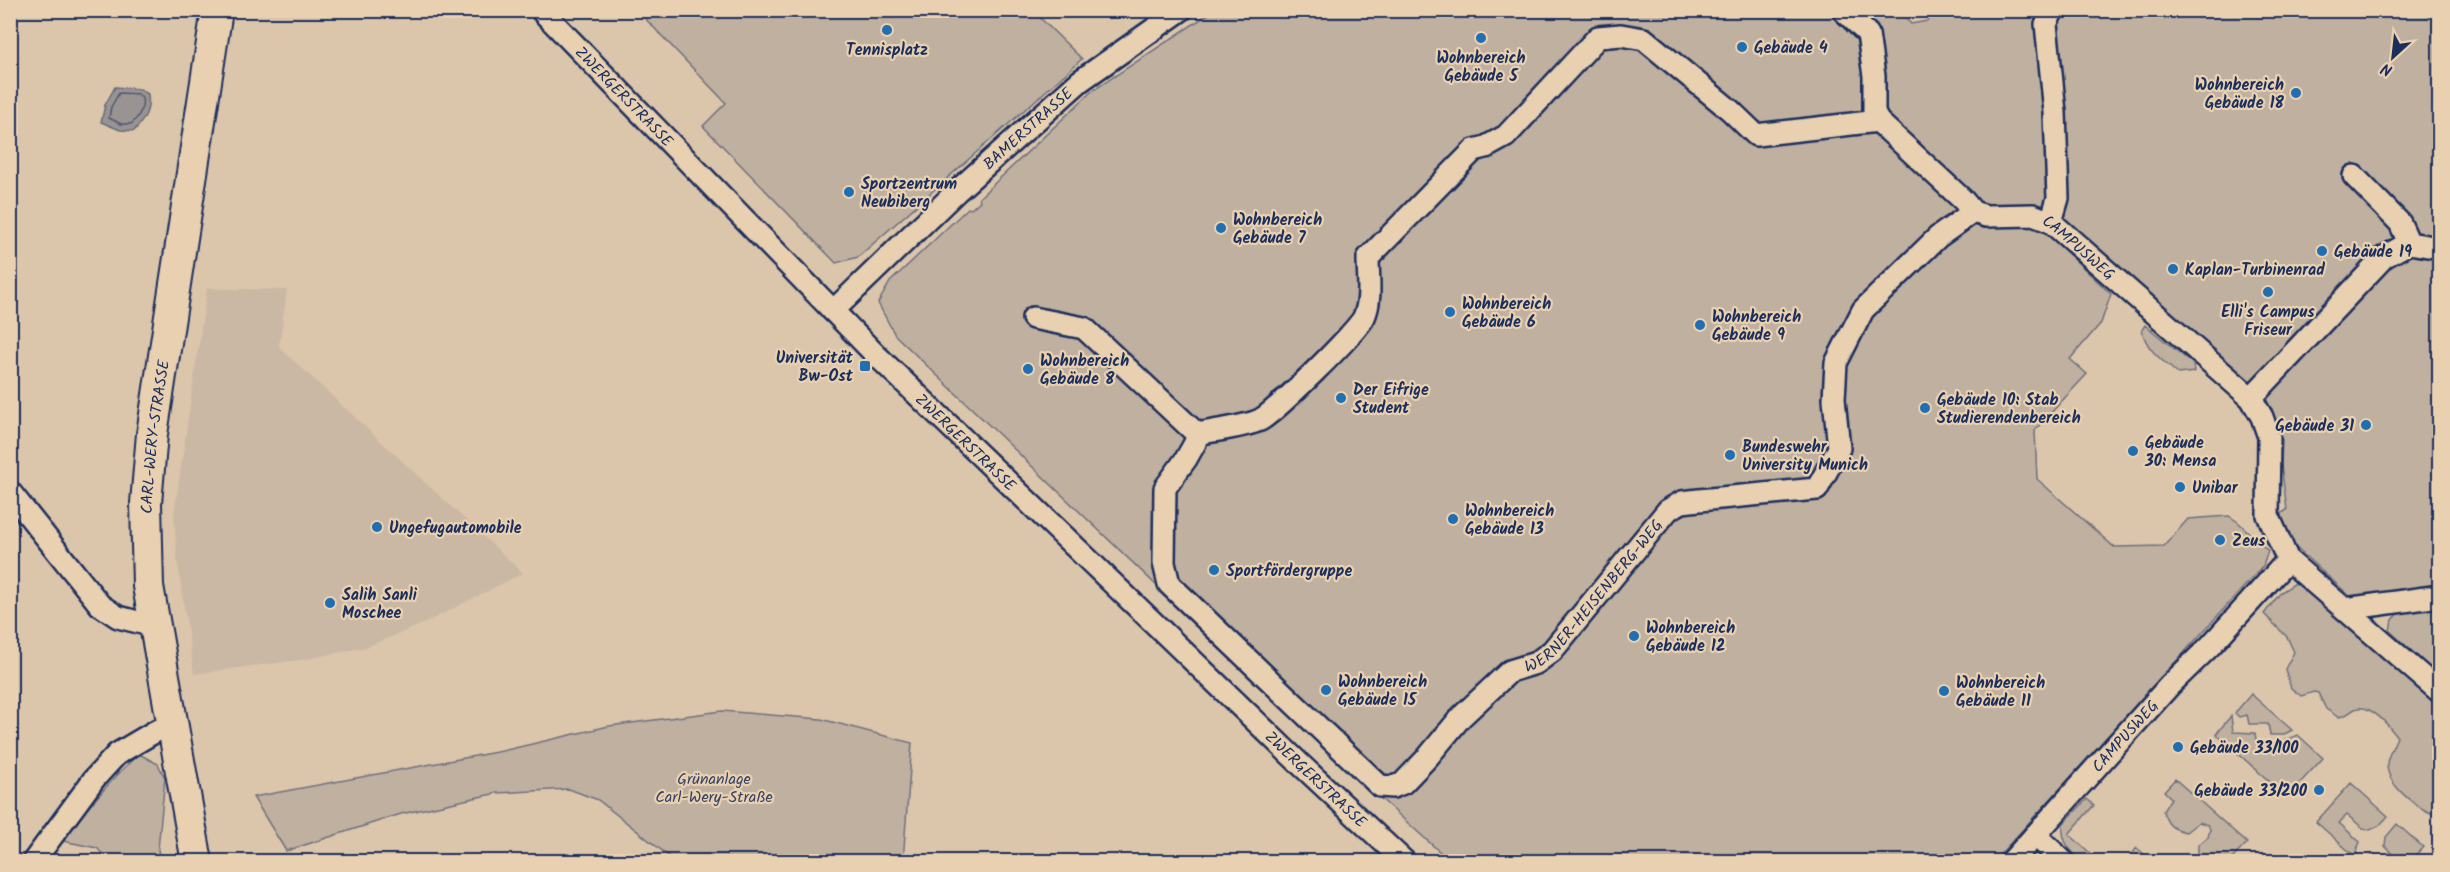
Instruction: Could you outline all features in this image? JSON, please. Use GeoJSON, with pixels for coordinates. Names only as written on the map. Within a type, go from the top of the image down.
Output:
{"type":"FeatureCollection","features":[{"type":"Feature","properties":{"kind":"main road","name":"CARL-WERY-STRASSE"},"geometry":{"type":"LineString","coordinates":[[197,861],[154,626],[145,550],[148,470],[218,10]]}},
{"type":"Feature","properties":{"kind":"street","name":"ZWERGERSTRASSE"},"geometry":{"type":"LineString","coordinates":[[541,10],[833,311],[1300,764],[1405,861]]}},
{"type":"Feature","properties":{"kind":"street","name":"BAMERSTRASSE"},"geometry":{"type":"LineString","coordinates":[[833,311],[957,191],[1080,81],[1181,10]]}},
{"type":"Feature","properties":{"kind":"street"},"geometry":{"type":"LineString","coordinates":[[1843,10],[1868,34],[1874,76],[1874,113],[1878,121],[1973,212]]}},
{"type":"Feature","properties":{"kind":"street"},"geometry":{"type":"LineString","coordinates":[[2051,222],[2058,198],[2055,112],[2046,24],[2053,10]]}},
{"type":"Feature","properties":{"kind":"street"},"geometry":{"type":"LineString","coordinates":[[1033,318],[1084,328],[1197,434],[1260,420],[1311,374],[1363,320],[1367,309],[1368,258],[1474,150],[1486,147],[1506,136],[1598,38],[1621,35],[1644,39],[1730,110],[1756,135],[1878,121]]}},
{"type":"Feature","properties":{"kind":"street"},"geometry":{"type":"LineString","coordinates":[[2354,176],[2400,223],[2409,243]]}},
{"type":"Feature","properties":{"kind":"street","name":"CAMPUSWEG"},"geometry":{"type":"LineString","coordinates":[[1973,212],[1986,216],[2033,215],[2051,222],[2251,398],[2262,417],[2269,437],[2268,515],[2288,560],[2439,693]]}},
{"type":"Feature","properties":{"kind":"street","name":"WERNER-HEISENBERG-WEG"},"geometry":{"type":"LineString","coordinates":[[1197,434],[1186,459],[1164,488],[1164,563],[1169,584],[1380,786],[1393,788],[1403,783],[1461,717],[1510,671],[1536,663],[1552,651],[1668,510],[1682,502],[1817,489],[1839,448],[1834,399],[1836,363],[1860,315],[1886,286],[1938,237],[1973,212]]}},
{"type":"Feature","properties":{"kind":"street"},"geometry":{"type":"LineString","coordinates":[[2251,398],[2384,257],[2409,243],[2439,248]]}},
{"type":"Feature","properties":{"kind":"street"},"geometry":{"type":"LineString","coordinates":[[10,492],[100,605],[118,617],[154,626]]}},
{"type":"Feature","properties":{"kind":"street","name":"CAMPUSWEG"},"geometry":{"type":"LineString","coordinates":[[2011,861],[2170,685],[2210,646],[2288,560]]}},
{"type":"Feature","properties":{"kind":"street"},"geometry":{"type":"LineString","coordinates":[[2345,609],[2439,596]]}},
{"type":"Feature","properties":{"kind":"street"},"geometry":{"type":"LineString","coordinates":[[33,861],[94,779],[117,754],[156,731],[172,726]]}},
{"type":"Feature","properties":{"kind":"street"},"geometry":{"type":"LineString","coordinates":[[2035,835],[2064,861]]}},
{"type":"Feature","properties":{"kind":"shaded area"},"geometry":{"type":"Polygon","coordinates":[[[207,288],[287,290],[279,347],[523,573],[423,624],[366,647],[307,659],[194,674],[177,558],[174,515],[207,288]]]}},
{"type":"Feature","properties":{"kind":"green space"},"geometry":{"type":"Polygon","coordinates":[[[1938,10],[2439,11],[2439,588],[2357,600],[2350,596],[2294,546],[2283,528],[2282,513],[2287,510],[2281,465],[2282,440],[2268,416],[2272,409],[2067,227],[1982,206],[1882,116],[1868,16],[1871,11],[1903,11],[1911,24],[1927,21],[1938,10]]]}},
{"type":"Feature","properties":{"kind":"green space","name":"Sportzentrum Neubiberg"},"geometry":{"type":"Polygon","coordinates":[[[638,11],[1033,11],[1082,59],[858,257],[836,263],[703,126],[726,103],[638,11]]]}},
{"type":"Feature","properties":{"kind":"green space","name":"Bundeswehr University Munich"},"geometry":{"type":"Polygon","coordinates":[[[1213,11],[1831,11],[1855,33],[1861,47],[1864,56],[1865,98],[1948,195],[2042,229],[2111,294],[2101,323],[2070,359],[2087,374],[2035,430],[2037,479],[2114,547],[2164,546],[2188,519],[2229,516],[2268,551],[2263,566],[1994,861],[1450,861],[1347,768],[895,335],[878,303],[890,282],[968,208],[971,209],[980,201],[979,198],[1092,91],[1213,11]]]}},
{"type":"Feature","properties":{"kind":"green space"},"geometry":{"type":"Polygon","coordinates":[[[2145,325],[2193,364],[2194,372],[2178,374],[2161,360],[2144,337],[2142,330],[2145,325]]]}},
{"type":"Feature","properties":{"kind":"green space"},"geometry":{"type":"Polygon","coordinates":[[[2297,582],[2439,703],[2439,814],[2421,808],[2397,788],[2392,780],[2387,763],[2397,737],[2379,717],[2361,708],[2338,717],[2326,709],[2318,693],[2301,696],[2291,688],[2285,669],[2294,652],[2287,637],[2264,614],[2281,592],[2297,582]]]}},
{"type":"Feature","properties":{"kind":"green space"},"geometry":{"type":"Polygon","coordinates":[[[2439,601],[2439,676],[2390,631],[2396,616],[2401,612],[2408,608],[2439,601]]]}},
{"type":"Feature","properties":{"kind":"green space"},"geometry":{"type":"Polygon","coordinates":[[[2251,694],[2292,730],[2283,735],[2270,735],[2268,724],[2249,724],[2247,715],[2239,717],[2235,713],[2251,694]]]}},
{"type":"Feature","properties":{"kind":"green space","name":"Grünanlage Carl-Wery-Straße"},"geometry":{"type":"Polygon","coordinates":[[[722,711],[821,719],[912,743],[903,861],[675,861],[598,800],[569,789],[497,793],[401,814],[286,851],[253,797],[502,751],[609,726],[722,711]]]}},
{"type":"Feature","properties":{"kind":"green space"},"geometry":{"type":"Polygon","coordinates":[[[2231,716],[2233,732],[2255,733],[2257,746],[2274,745],[2275,751],[2283,750],[2284,740],[2298,735],[2323,758],[2287,797],[2216,734],[2231,716]]]}},
{"type":"Feature","properties":{"kind":"green space"},"geometry":{"type":"Polygon","coordinates":[[[139,754],[158,764],[165,778],[158,849],[160,861],[109,861],[97,848],[63,841],[99,795],[139,754]]]}},
{"type":"Feature","properties":{"kind":"green space"},"geometry":{"type":"Polygon","coordinates":[[[2175,779],[2247,843],[2230,861],[2203,861],[2198,853],[2198,845],[2208,837],[2210,829],[2208,825],[2199,822],[2186,832],[2168,823],[2163,811],[2171,798],[2164,791],[2175,779]]]}},
{"type":"Feature","properties":{"kind":"green space"},"geometry":{"type":"Polygon","coordinates":[[[2351,783],[2388,816],[2379,826],[2370,830],[2363,828],[2347,815],[2339,823],[2360,842],[2356,852],[2359,857],[2366,860],[2374,854],[2383,861],[2360,861],[2316,822],[2351,783]]]}},
{"type":"Feature","properties":{"kind":"green space"},"geometry":{"type":"Polygon","coordinates":[[[2087,799],[2094,805],[2069,834],[2099,861],[2082,861],[2070,849],[2063,836],[2063,824],[2087,799]]]}},
{"type":"Feature","properties":{"kind":"green space"},"geometry":{"type":"Polygon","coordinates":[[[2397,824],[2423,847],[2410,861],[2395,861],[2397,859],[2385,846],[2386,837],[2397,824]]]}},
{"type":"Feature","properties":{"kind":"green space"},"geometry":{"type":"Polygon","coordinates":[[[2137,848],[2152,861],[2125,861],[2137,848]]]}},
{"type":"Feature","properties":{"kind":"water"},"geometry":{"type":"Polygon","coordinates":[[[115,87],[140,89],[148,94],[146,114],[134,131],[120,130],[101,122],[105,105],[115,87]]]}},
{"type":"Feature","properties":{"kind":"place","name":"Tennisplatz"},"geometry":{"type":"Point","coordinates":[887,30]}},
{"type":"Feature","properties":{"kind":"place","name":"Wohnbereich Gebäude 5"},"geometry":{"type":"Point","coordinates":[1481,38]}},
{"type":"Feature","properties":{"kind":"place","name":"Gebäude 4"},"geometry":{"type":"Point","coordinates":[1742,47]}},
{"type":"Feature","properties":{"kind":"place","name":"Wohnbereich Gebäude 18"},"geometry":{"type":"Point","coordinates":[2296,93]}},
{"type":"Feature","properties":{"kind":"place","name":"Sportzentrum Neubiberg"},"geometry":{"type":"Point","coordinates":[849,192]}},
{"type":"Feature","properties":{"kind":"place","name":"Wohnbereich Gebäude 7"},"geometry":{"type":"Point","coordinates":[1221,228]}},
{"type":"Feature","properties":{"kind":"place","name":"Gebäude 19"},"geometry":{"type":"Point","coordinates":[2322,251]}},
{"type":"Feature","properties":{"kind":"place","name":"Kaplan-Turbinenrad"},"geometry":{"type":"Point","coordinates":[2173,269]}},
{"type":"Feature","properties":{"kind":"place","name":"Elli's Campus Friseur"},"geometry":{"type":"Point","coordinates":[2268,292]}},
{"type":"Feature","properties":{"kind":"place","name":"Wohnbereich Gebäude 6"},"geometry":{"type":"Point","coordinates":[1450,312]}},
{"type":"Feature","properties":{"kind":"place","name":"Wohnbereich Gebäude 9"},"geometry":{"type":"Point","coordinates":[1700,325]}},
{"type":"Feature","properties":{"kind":"place","name":"Universität Bw-Ost"},"geometry":{"type":"Point","coordinates":[865,366]}},
{"type":"Feature","properties":{"kind":"place","name":"Wohnbereich Gebäude 8"},"geometry":{"type":"Point","coordinates":[1028,369]}},
{"type":"Feature","properties":{"kind":"place","name":"Der Eifrige Student"},"geometry":{"type":"Point","coordinates":[1341,398]}},
{"type":"Feature","properties":{"kind":"place","name":"Gebäude 10: Stab Studierendenbereich"},"geometry":{"type":"Point","coordinates":[1925,408]}},
{"type":"Feature","properties":{"kind":"place","name":"Gebäude 31"},"geometry":{"type":"Point","coordinates":[2366,425]}},
{"type":"Feature","properties":{"kind":"place","name":"Gebäude 30: Mensa"},"geometry":{"type":"Point","coordinates":[2133,451]}},
{"type":"Feature","properties":{"kind":"place","name":"Bundeswehr University Munich"},"geometry":{"type":"Point","coordinates":[1730,455]}},
{"type":"Feature","properties":{"kind":"place","name":"Unibar"},"geometry":{"type":"Point","coordinates":[2180,487]}},
{"type":"Feature","properties":{"kind":"place","name":"Wohnbereich Gebäude 13"},"geometry":{"type":"Point","coordinates":[1453,519]}},
{"type":"Feature","properties":{"kind":"place","name":"Ungefugautomobile"},"geometry":{"type":"Point","coordinates":[377,527]}},
{"type":"Feature","properties":{"kind":"place","name":"Zeus"},"geometry":{"type":"Point","coordinates":[2220,540]}},
{"type":"Feature","properties":{"kind":"place","name":"Sportfördergruppe"},"geometry":{"type":"Point","coordinates":[1214,570]}},
{"type":"Feature","properties":{"kind":"place","name":"Salih Sanli Moschee"},"geometry":{"type":"Point","coordinates":[330,603]}},
{"type":"Feature","properties":{"kind":"place","name":"Wohnbereich Gebäude 12"},"geometry":{"type":"Point","coordinates":[1634,636]}},
{"type":"Feature","properties":{"kind":"place","name":"Wohnbereich Gebäude 15"},"geometry":{"type":"Point","coordinates":[1326,690]}},
{"type":"Feature","properties":{"kind":"place","name":"Wohnbereich Gebäude 11"},"geometry":{"type":"Point","coordinates":[1944,691]}},
{"type":"Feature","properties":{"kind":"place","name":"Gebäude 33/100"},"geometry":{"type":"Point","coordinates":[2178,747]}},
{"type":"Feature","properties":{"kind":"place","name":"Gebäude 33/200"},"geometry":{"type":"Point","coordinates":[2319,790]}}]}
